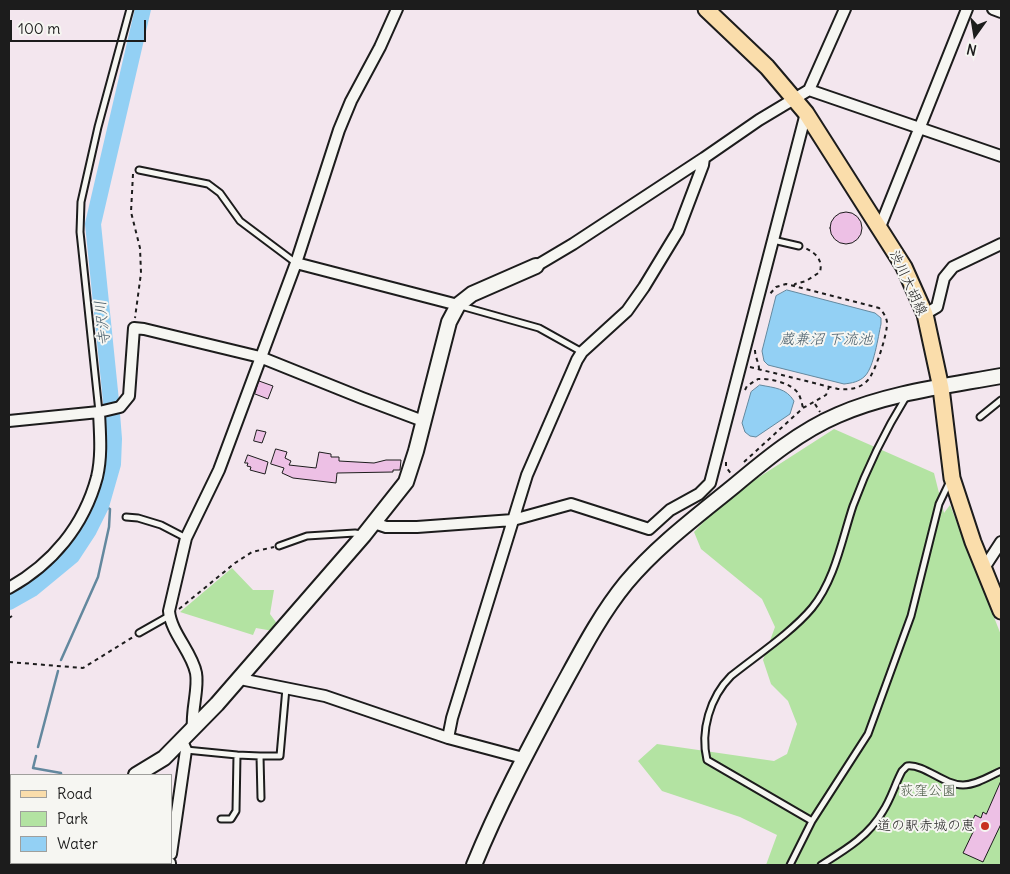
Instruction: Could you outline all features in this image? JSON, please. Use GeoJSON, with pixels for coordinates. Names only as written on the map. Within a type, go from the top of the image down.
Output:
{"type":"FeatureCollection","features":[{"type":"Feature","properties":{"kind":"main road","name":"渋川大胡線"},"geometry":{"type":"LineString","coordinates":[[706,9],[767,67],[806,113],[904,267],[925,314],[941,388],[952,478],[1001,611]]}},
{"type":"Feature","properties":{"kind":"street"},"geometry":{"type":"LineString","coordinates":[[193,729],[192,718],[196,671],[170,616],[186,538],[219,470],[314,212],[339,130],[351,101],[380,48],[397,9]]}},
{"type":"Feature","properties":{"kind":"street"},"geometry":{"type":"LineString","coordinates":[[172,846],[184,745],[193,729],[364,535],[406,482],[449,322],[458,305],[480,290],[536,266],[573,244],[759,120],[810,90],[845,9]]}},
{"type":"Feature","properties":{"kind":"street"},"geometry":{"type":"LineString","coordinates":[[880,227],[967,9]]}},
{"type":"Feature","properties":{"kind":"street"},"geometry":{"type":"LineString","coordinates":[[993,9],[1001,12]]}},
{"type":"Feature","properties":{"kind":"street"},"geometry":{"type":"LineString","coordinates":[[810,90],[1001,156]]}},
{"type":"Feature","properties":{"kind":"street"},"geometry":{"type":"LineString","coordinates":[[374,523],[386,527],[417,527],[513,520],[571,504],[649,529],[670,510],[699,494],[710,483],[806,113]]}},
{"type":"Feature","properties":{"kind":"street"},"geometry":{"type":"LineString","coordinates":[[448,738],[452,718],[527,475],[582,352],[627,311],[678,231],[704,158]]}},
{"type":"Feature","properties":{"kind":"street"},"geometry":{"type":"LineString","coordinates":[[925,314],[937,307],[944,278],[953,267],[1001,244]]}},
{"type":"Feature","properties":{"kind":"street"},"geometry":{"type":"LineString","coordinates":[[296,262],[458,305]]}},
{"type":"Feature","properties":{"kind":"street"},"geometry":{"type":"LineString","coordinates":[[9,421],[102,412],[120,407],[129,396],[134,328],[260,357],[423,420]]}},
{"type":"Feature","properties":{"kind":"street"},"geometry":{"type":"LineString","coordinates":[[474,865],[486,834],[523,758],[582,650],[625,584],[653,553],[771,456],[837,415],[908,394],[1001,376]]}},
{"type":"Feature","properties":{"kind":"street"},"geometry":{"type":"LineString","coordinates":[[9,588],[24,579],[56,552],[84,511],[97,476],[102,412]]}},
{"type":"Feature","properties":{"kind":"street"},"geometry":{"type":"LineString","coordinates":[[699,494],[709,506]]}},
{"type":"Feature","properties":{"kind":"street"},"geometry":{"type":"LineString","coordinates":[[984,568],[1001,542]]}},
{"type":"Feature","properties":{"kind":"street"},"geometry":{"type":"LineString","coordinates":[[240,677],[245,680],[325,696],[448,738],[523,758]]}},
{"type":"Feature","properties":{"kind":"street"},"geometry":{"type":"LineString","coordinates":[[138,774],[184,745]]}},
{"type":"Feature","properties":{"kind":"lane"},"geometry":{"type":"LineString","coordinates":[[102,412],[80,232],[81,202],[130,9]]}},
{"type":"Feature","properties":{"kind":"lane"},"geometry":{"type":"LineString","coordinates":[[140,170],[208,184],[220,193],[240,222],[296,262]]}},
{"type":"Feature","properties":{"kind":"lane"},"geometry":{"type":"LineString","coordinates":[[773,240],[799,246]]}},
{"type":"Feature","properties":{"kind":"lane"},"geometry":{"type":"LineString","coordinates":[[458,305],[539,328],[582,352]]}},
{"type":"Feature","properties":{"kind":"lane"},"geometry":{"type":"LineString","coordinates":[[812,821],[707,760],[704,747],[708,720],[714,698],[722,685],[795,625],[813,607],[828,581],[840,553],[862,482],[890,424],[908,394]]}},
{"type":"Feature","properties":{"kind":"lane"},"geometry":{"type":"LineString","coordinates":[[980,417],[1001,400]]}},
{"type":"Feature","properties":{"kind":"lane"},"geometry":{"type":"LineString","coordinates":[[790,865],[812,821],[868,734],[911,616],[939,504],[952,478]]}},
{"type":"Feature","properties":{"kind":"lane"},"geometry":{"type":"LineString","coordinates":[[126,517],[138,518],[162,525],[186,538]]}},
{"type":"Feature","properties":{"kind":"lane"},"geometry":{"type":"LineString","coordinates":[[278,546],[307,536],[354,532],[364,535]]}},
{"type":"Feature","properties":{"kind":"lane"},"geometry":{"type":"LineString","coordinates":[[139,633],[170,616]]}},
{"type":"Feature","properties":{"kind":"lane"},"geometry":{"type":"LineString","coordinates":[[184,745],[237,755],[280,756],[286,688]]}},
{"type":"Feature","properties":{"kind":"lane"},"geometry":{"type":"LineString","coordinates":[[220,819],[231,819],[236,811],[237,755]]}},
{"type":"Feature","properties":{"kind":"lane"},"geometry":{"type":"LineString","coordinates":[[260,756],[261,798]]}},
{"type":"Feature","properties":{"kind":"lane"},"geometry":{"type":"LineString","coordinates":[[821,865],[865,834],[883,812],[902,771],[907,766],[915,767],[949,783],[961,785],[972,783],[1001,771]]}},
{"type":"Feature","properties":{"kind":"path"},"geometry":{"type":"LineString","coordinates":[[134,328],[141,273],[140,248],[131,212],[133,171],[140,170]]}},
{"type":"Feature","properties":{"kind":"path"},"geometry":{"type":"LineString","coordinates":[[794,286],[817,275],[821,268],[821,261],[817,255],[799,246]]}},
{"type":"Feature","properties":{"kind":"path"},"geometry":{"type":"LineString","coordinates":[[741,365],[828,387],[852,390],[866,382],[876,368],[886,329],[886,318],[879,308],[786,284],[776,287],[770,295]]}},
{"type":"Feature","properties":{"kind":"path"},"geometry":{"type":"LineString","coordinates":[[757,342],[755,351],[759,365],[758,369]]}},
{"type":"Feature","properties":{"kind":"path"},"geometry":{"type":"LineString","coordinates":[[744,391],[747,386],[758,379],[785,384],[798,394],[803,408]]}},
{"type":"Feature","properties":{"kind":"path"},"geometry":{"type":"LineString","coordinates":[[738,467],[803,408],[826,395],[828,387]]}},
{"type":"Feature","properties":{"kind":"path"},"geometry":{"type":"LineString","coordinates":[[814,403],[820,412]]}},
{"type":"Feature","properties":{"kind":"path"},"geometry":{"type":"LineString","coordinates":[[728,455],[726,467],[733,477]]}},
{"type":"Feature","properties":{"kind":"path"},"geometry":{"type":"LineString","coordinates":[[170,616],[197,596],[235,563],[252,552],[278,546]]}},
{"type":"Feature","properties":{"kind":"path"},"geometry":{"type":"LineString","coordinates":[[9,662],[83,668],[139,633]]}},
{"type":"Feature","properties":{"kind":"green space","name":"荻窪公園"},"geometry":{"type":"Polygon","coordinates":[[[834,429],[934,473],[944,513],[950,505],[1001,635],[1001,865],[766,865],[777,835],[740,817],[662,791],[638,761],[657,744],[774,761],[787,754],[797,724],[788,701],[771,684],[763,660],[775,627],[762,599],[701,549],[694,532],[728,497],[834,429]]]}},
{"type":"Feature","properties":{"kind":"green space"},"geometry":{"type":"Polygon","coordinates":[[[232,568],[253,590],[274,590],[270,614],[278,625],[273,631],[256,628],[253,635],[180,612],[232,568]]]}},
{"type":"Feature","properties":{"kind":"water","name":"蔵兼沼 下流池"},"geometry":{"type":"Polygon","coordinates":[[[787,290],[875,313],[881,318],[873,359],[868,372],[863,378],[853,383],[844,384],[768,365],[764,361],[762,351],[776,296],[787,290]]]}},
{"type":"Feature","properties":{"kind":"water"},"geometry":{"type":"Polygon","coordinates":[[[760,385],[784,391],[794,401],[790,414],[756,437],[750,436],[745,432],[742,423],[751,392],[760,385]]]}},
{"type":"Feature","properties":{"kind":"building"},"geometry":{"type":"Polygon","coordinates":[[[846,212],[857,217],[862,228],[857,239],[846,244],[835,239],[830,228],[835,217],[846,212]]]}},
{"type":"Feature","properties":{"kind":"building"},"geometry":{"type":"Polygon","coordinates":[[[259,381],[273,386],[268,399],[255,394],[259,381]]]}},
{"type":"Feature","properties":{"kind":"building"},"geometry":{"type":"Polygon","coordinates":[[[257,430],[266,432],[262,443],[254,441],[257,430]]]}},
{"type":"Feature","properties":{"kind":"building"},"geometry":{"type":"Polygon","coordinates":[[[276,449],[287,452],[285,458],[291,461],[289,465],[316,468],[319,452],[331,454],[331,457],[339,457],[339,461],[374,463],[386,460],[401,460],[400,470],[393,470],[393,472],[337,473],[336,483],[293,478],[282,473],[284,468],[271,464],[276,449]]]}},
{"type":"Feature","properties":{"kind":"building"},"geometry":{"type":"Polygon","coordinates":[[[248,455],[268,462],[265,474],[250,470],[251,467],[247,466],[248,463],[245,463],[248,455]]]}},
{"type":"Feature","properties":{"kind":"building","name":"道の駅赤城の恵"},"geometry":{"type":"Polygon","coordinates":[[[1001,781],[1001,824],[983,862],[963,853],[974,830],[969,828],[975,815],[981,818],[983,812],[986,814],[1001,781]]]}},
{"type":"Feature","properties":{"kind":"waterway","name":"寺沢川"},"geometry":{"type":"LineString","coordinates":[[9,602],[32,589],[72,556],[89,530],[101,506],[113,464],[114,439],[111,401],[93,224],[143,9]]}},
{"type":"Feature","properties":{"kind":"waterway"},"geometry":{"type":"LineString","coordinates":[[61,660],[98,577],[109,527],[110,509],[101,504]]}},
{"type":"Feature","properties":{"kind":"waterway"},"geometry":{"type":"LineString","coordinates":[[38,747],[58,671]]}},
{"type":"Feature","properties":{"kind":"waterway"},"geometry":{"type":"LineString","coordinates":[[36,756],[33,768],[61,774]]}},
{"type":"Feature","properties":{"kind":"place","name":"道の駅赤城の恵"},"geometry":{"type":"Point","coordinates":[985,826]}}]}
